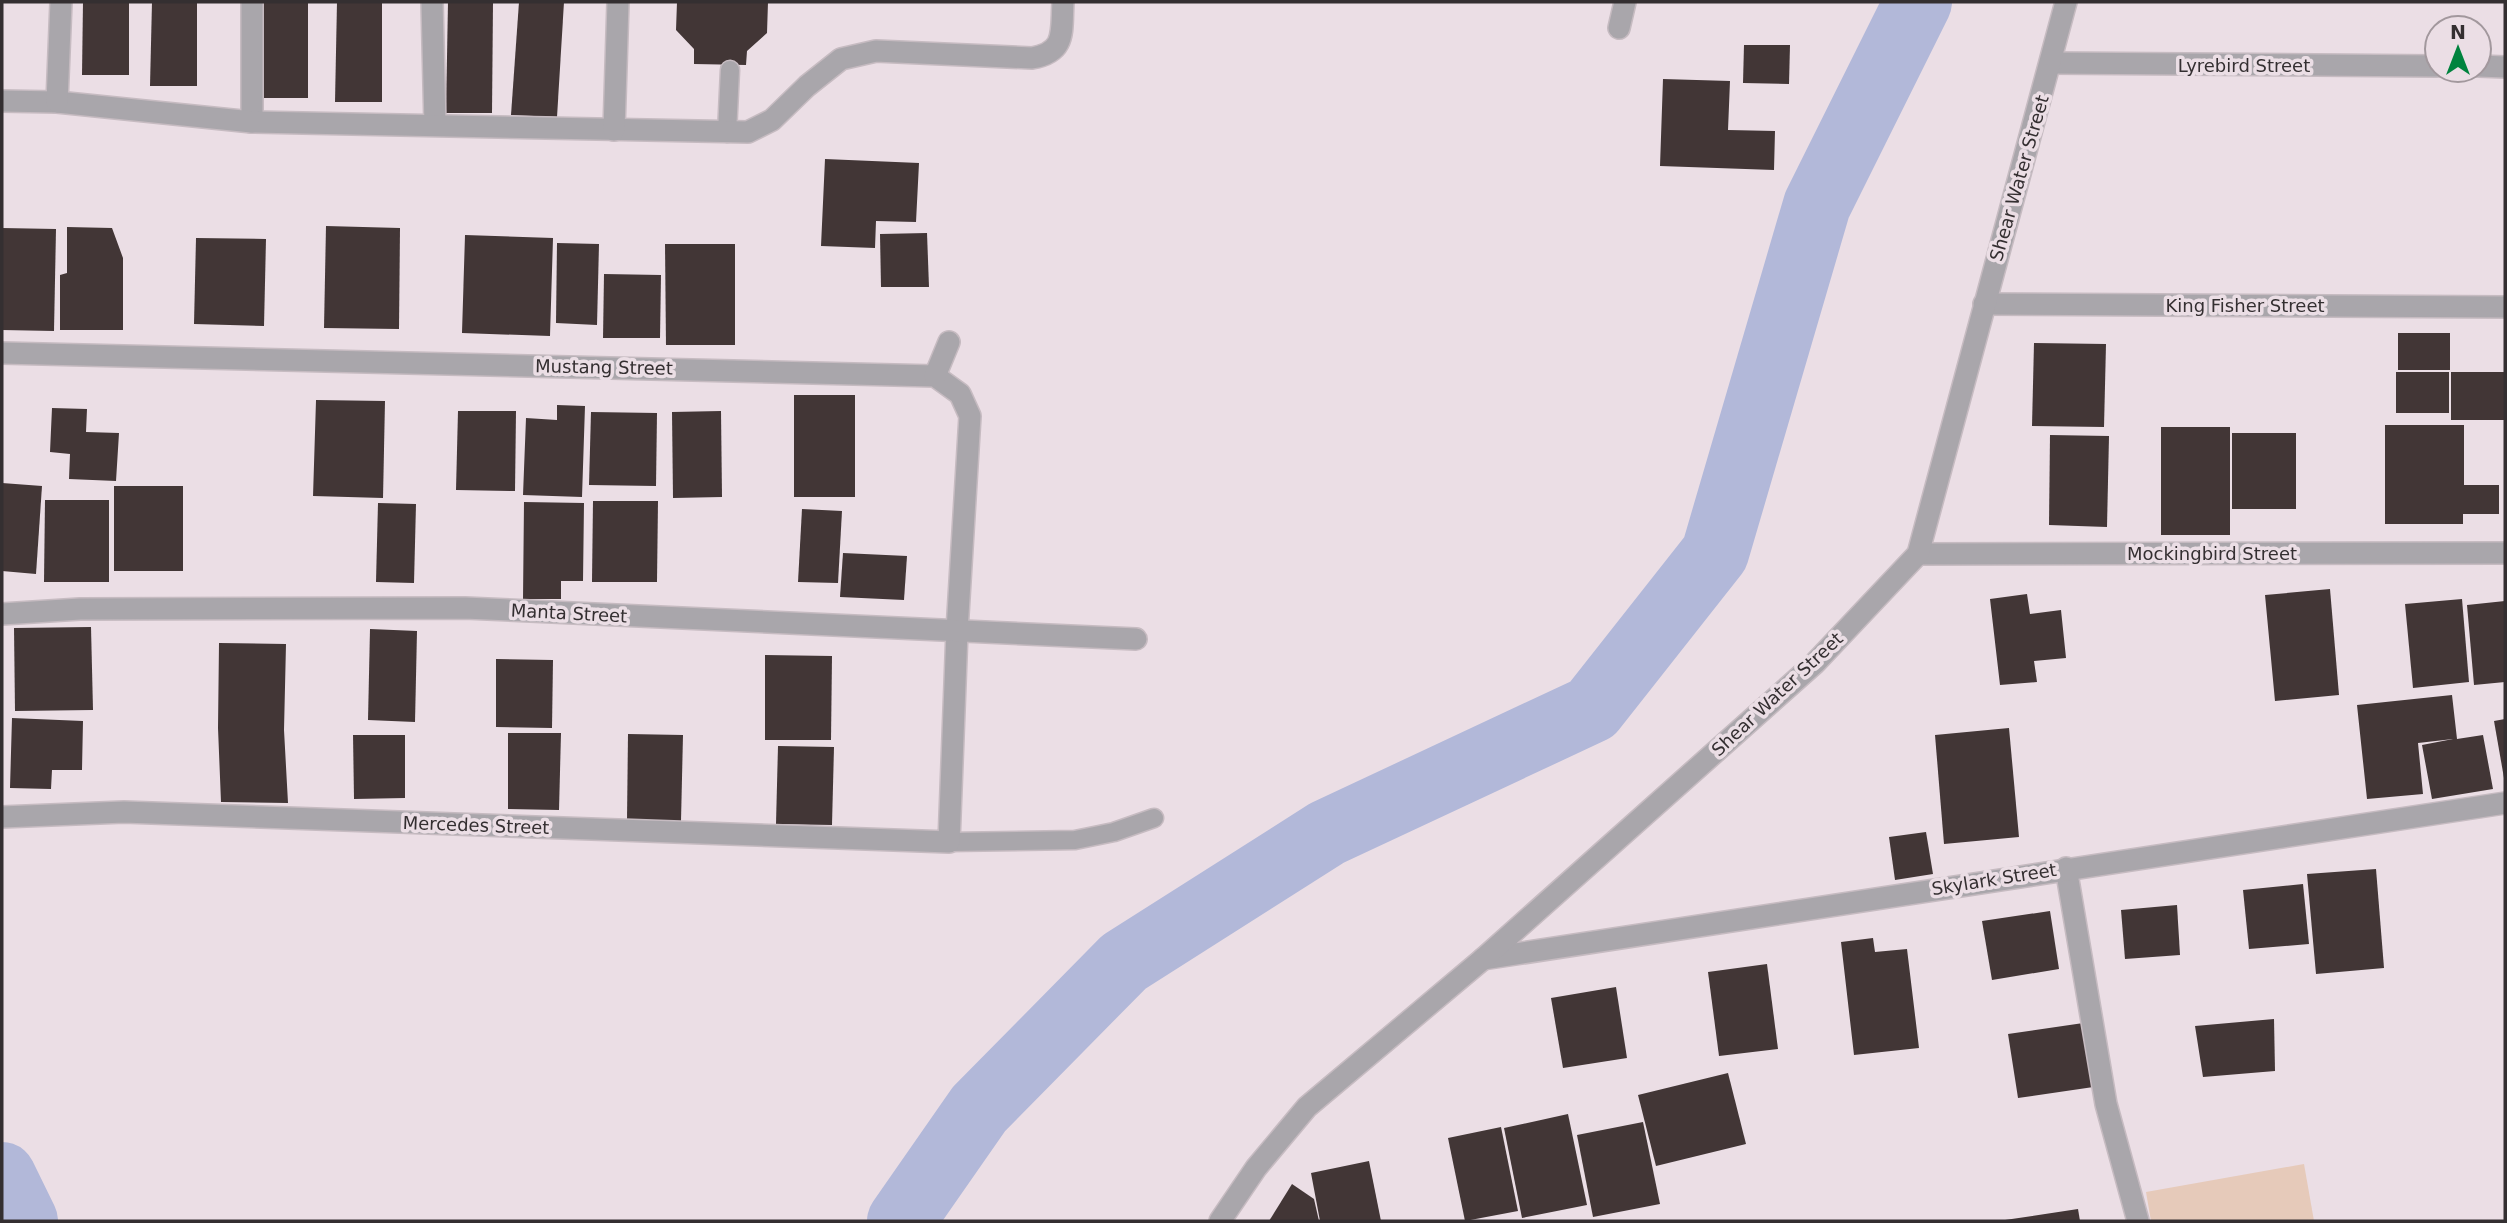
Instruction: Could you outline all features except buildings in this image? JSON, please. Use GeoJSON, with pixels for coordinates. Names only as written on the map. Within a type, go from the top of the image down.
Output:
{"type":"FeatureCollection","features":[{"type":"Feature","properties":{"kind":"street"},"geometry":{"type":"LineString","coordinates":[[57,102],[61,2]]}},
{"type":"Feature","properties":{"kind":"street"},"geometry":{"type":"LineString","coordinates":[[252,2],[252,122]]}},
{"type":"Feature","properties":{"kind":"street"},"geometry":{"type":"LineString","coordinates":[[432,2],[435,125]]}},
{"type":"Feature","properties":{"kind":"street"},"geometry":{"type":"LineString","coordinates":[[614,130],[618,2]]}},
{"type":"Feature","properties":{"kind":"street"},"geometry":{"type":"LineString","coordinates":[[2,101],[57,102],[252,122],[748,132],[772,120],[807,86],[842,59],[876,51],[1032,58],[1043,56],[1055,50],[1060,43],[1063,2]]}},
{"type":"Feature","properties":{"kind":"street"},"geometry":{"type":"LineString","coordinates":[[1619,29],[1625,2]]}},
{"type":"Feature","properties":{"kind":"street","name":"Shear Water Street"},"geometry":{"type":"LineString","coordinates":[[1220,1221],[1255,1168],[1307,1107],[1483,959],[1815,663],[1918,554],[2066,2]]}},
{"type":"Feature","properties":{"kind":"street","name":"Lyrebird Street"},"geometry":{"type":"LineString","coordinates":[[2051,63],[2423,66]]}},
{"type":"Feature","properties":{"kind":"street","name":"King Fisher Street"},"geometry":{"type":"LineString","coordinates":[[1984,304],[2505,307]]}},
{"type":"Feature","properties":{"kind":"street"},"geometry":{"type":"LineString","coordinates":[[949,342],[935,376],[960,394],[970,416],[957,631],[949,842]]}},
{"type":"Feature","properties":{"kind":"street","name":"Mustang Street"},"geometry":{"type":"LineString","coordinates":[[2,353],[935,376]]}},
{"type":"Feature","properties":{"kind":"street","name":"Mockingbird Street"},"geometry":{"type":"LineString","coordinates":[[1918,554],[2505,553]]}},
{"type":"Feature","properties":{"kind":"street","name":"Manta Street"},"geometry":{"type":"LineString","coordinates":[[2,614],[80,609],[466,608],[1136,639]]}},
{"type":"Feature","properties":{"kind":"street","name":"Skylark Street"},"geometry":{"type":"LineString","coordinates":[[1483,959],[2505,803]]}},
{"type":"Feature","properties":{"kind":"street","name":"Mercedes Street"},"geometry":{"type":"LineString","coordinates":[[2,817],[124,812],[949,842]]}},
{"type":"Feature","properties":{"kind":"street"},"geometry":{"type":"LineString","coordinates":[[2066,868],[2106,1104],[2138,1221]]}},
{"type":"Feature","properties":{"kind":"lane"},"geometry":{"type":"LineString","coordinates":[[727,133],[730,70]]}},
{"type":"Feature","properties":{"kind":"lane"},"geometry":{"type":"LineString","coordinates":[[949,842],[1074,840],[1114,832],[1154,818]]}},
{"type":"Feature","properties":{"kind":"shaded area"},"geometry":{"type":"Polygon","coordinates":[[[2304,1164],[2314,1221],[2151,1221],[2146,1192],[2304,1164]]]}},
{"type":"Feature","properties":{"kind":"waterway"},"geometry":{"type":"LineString","coordinates":[[901,1221],[979,1109],[1124,962],[1327,833],[1592,709],[1715,553],[1817,205],[1918,2]]}},
{"type":"Feature","properties":{"kind":"waterway"},"geometry":{"type":"LineString","coordinates":[[2,1176],[24,1221]]}}]}
